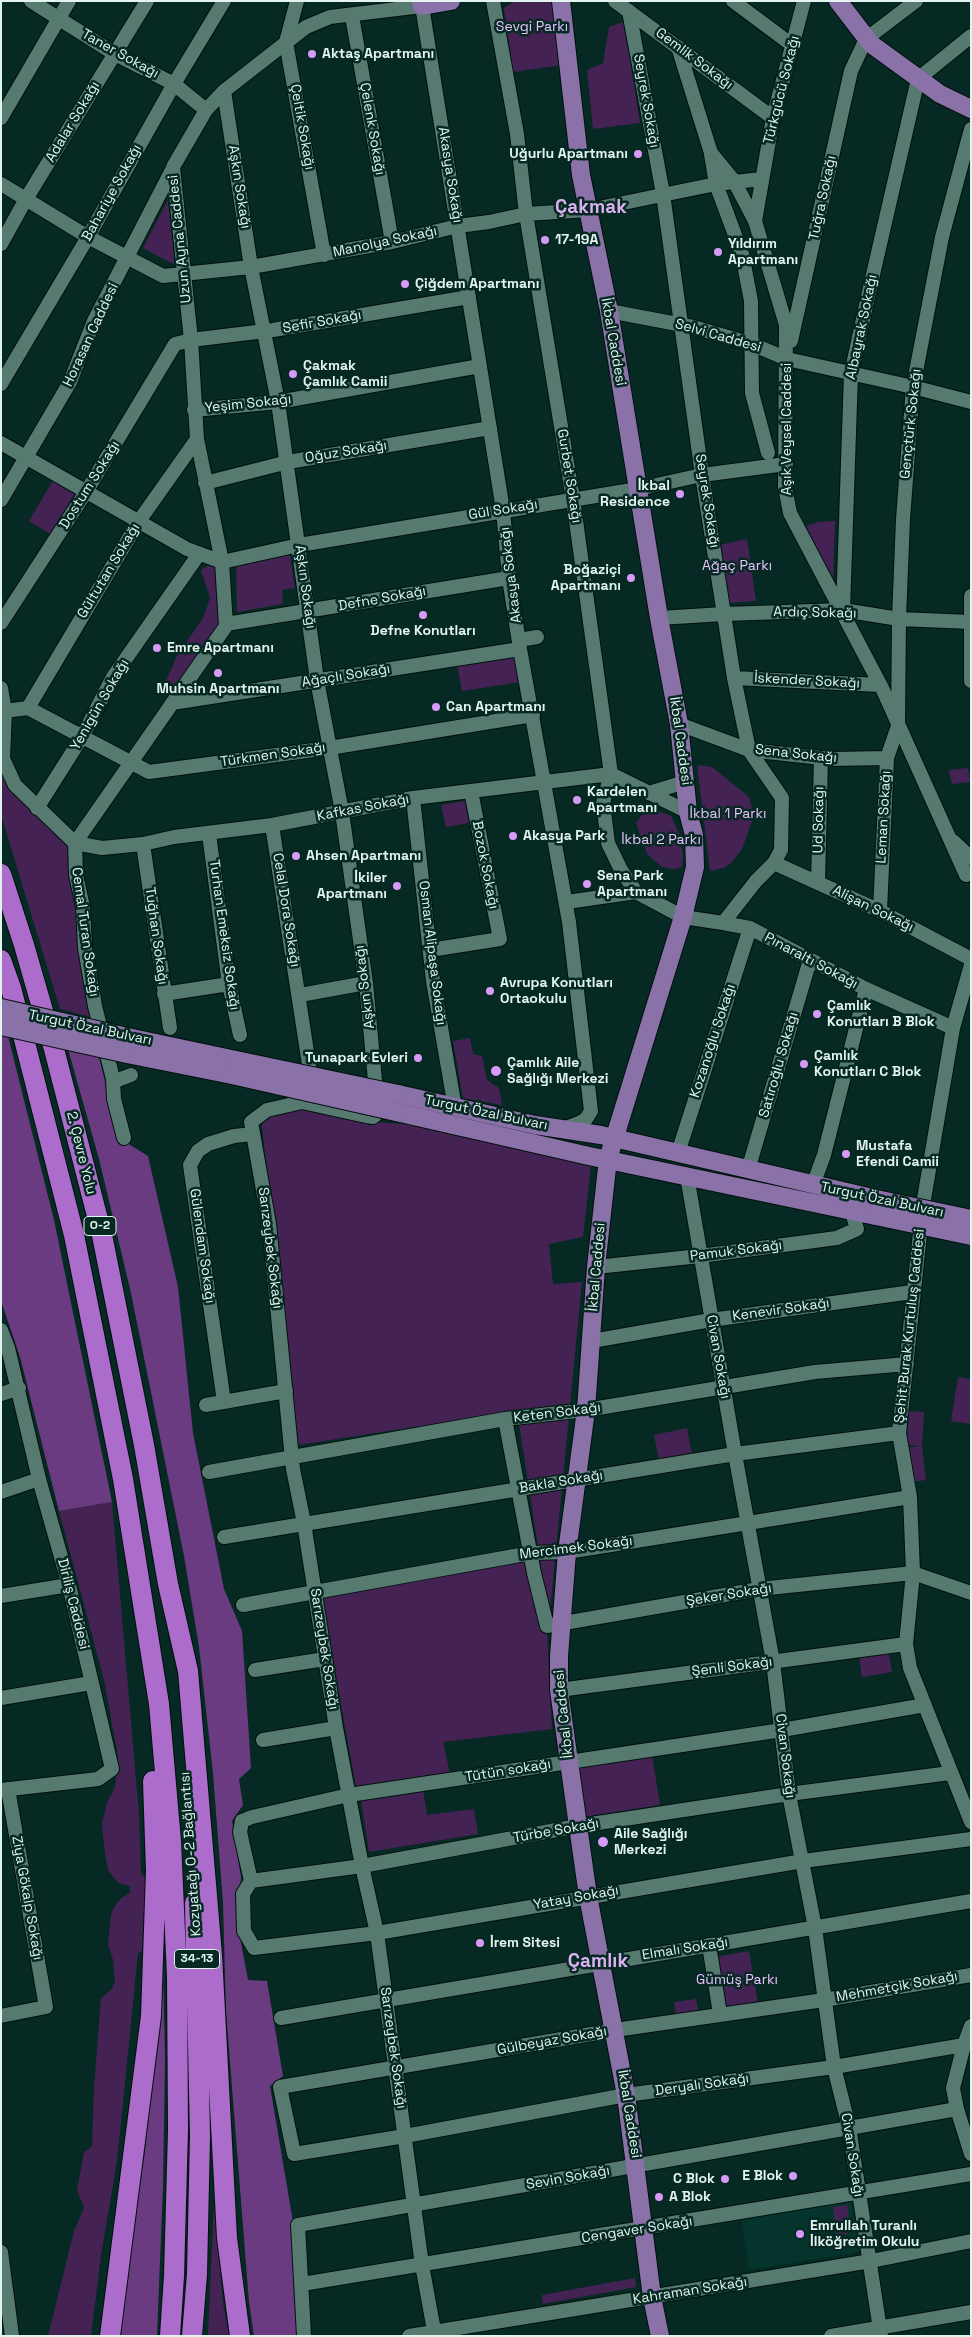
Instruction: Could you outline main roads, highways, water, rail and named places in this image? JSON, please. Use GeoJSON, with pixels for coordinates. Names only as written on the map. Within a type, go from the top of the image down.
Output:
{"type":"FeatureCollection","features":[{"type":"Feature","properties":{"kind":"highway","name":"2. Çevre Yolu"},"geometry":{"type":"LineString","coordinates":[[1,874],[24,945],[98,1217],[122,1328],[168,1584]]}},
{"type":"Feature","properties":{"kind":"highway","name":"2. Çevre Yolu"},"geometry":{"type":"LineString","coordinates":[[1,960],[16,1006],[74,1235],[123,1480],[140,1587]]}},
{"type":"Feature","properties":{"kind":"highway","name":"Kozyatağı O-2 Bağlantısı"},"geometry":{"type":"LineString","coordinates":[[168,1584],[181,1701],[197,1940],[200,2136],[197,2274],[192,2336]]}},
{"type":"Feature","properties":{"kind":"highway"},"geometry":{"type":"LineString","coordinates":[[168,1584],[188,1671],[212,1955],[227,2238],[240,2336]]}},
{"type":"Feature","properties":{"kind":"highway","name":"Kozyatağı O-2 Bağlantısı"},"geometry":{"type":"LineString","coordinates":[[140,1587],[159,1704],[171,1841],[177,1977],[178,2130],[174,2276],[170,2336]]}},
{"type":"Feature","properties":{"kind":"highway"},"geometry":{"type":"LineString","coordinates":[[110,2336],[151,2016],[156,1871],[150,1713],[140,1587]]}},
{"type":"Feature","properties":{"kind":"main road"},"geometry":{"type":"LineString","coordinates":[[422,4],[451,1]]}},
{"type":"Feature","properties":{"kind":"main road","name":"İkbal Caddesi"},"geometry":{"type":"LineString","coordinates":[[561,1],[581,175],[609,311],[659,618],[679,724],[688,812],[694,835],[695,867],[682,917],[616,1139],[608,1160],[596,1267],[586,1410],[567,1552],[554,1625],[559,1690],[588,1896],[626,2095],[637,2166],[652,2297],[660,2336]]}},
{"type":"Feature","properties":{"kind":"main road","name":"İkbal Caddesi"},"geometry":{"type":"LineString","coordinates":[[570,1],[589,210]]}},
{"type":"Feature","properties":{"kind":"main road"},"geometry":{"type":"LineString","coordinates":[[838,1],[866,40],[918,79],[956,103],[971,109]]}},
{"type":"Feature","properties":{"kind":"main road","name":"Turgut Özal Bulvarı"},"geometry":{"type":"LineString","coordinates":[[1,1008],[130,1046]]}},
{"type":"Feature","properties":{"kind":"main road","name":"Turgut Özal Bulvarı"},"geometry":{"type":"LineString","coordinates":[[1,1026],[130,1046],[234,1068],[398,1094],[456,1108],[616,1139],[813,1185],[878,1208],[971,1236]]}},
{"type":"Feature","properties":{"kind":"main road","name":"Turgut Özal Bulvarı"},"geometry":{"type":"LineString","coordinates":[[234,1068],[396,1112],[852,1212],[878,1208],[971,1220]]}},
{"type":"Feature","properties":{"kind":"place","name":"Aktaş Apartmanı"},"geometry":{"type":"Point","coordinates":[312,54]}},
{"type":"Feature","properties":{"kind":"place","name":"Uğurlu Apartmanı"},"geometry":{"type":"Point","coordinates":[638,154]}},
{"type":"Feature","properties":{"kind":"place","name":"17-19A"},"geometry":{"type":"Point","coordinates":[545,240]}},
{"type":"Feature","properties":{"kind":"place","name":"Yıldırım Apartmanı"},"geometry":{"type":"Point","coordinates":[718,252]}},
{"type":"Feature","properties":{"kind":"place","name":"Çiğdem Apartmanı"},"geometry":{"type":"Point","coordinates":[405,284]}},
{"type":"Feature","properties":{"kind":"place","name":"Çakmak Çamlık Camii"},"geometry":{"type":"Point","coordinates":[293,374]}},
{"type":"Feature","properties":{"kind":"place","name":"İkbal Residence"},"geometry":{"type":"Point","coordinates":[680,494]}},
{"type":"Feature","properties":{"kind":"place","name":"Boğaziçi Apartmanı"},"geometry":{"type":"Point","coordinates":[631,578]}},
{"type":"Feature","properties":{"kind":"place","name":"Defne Konutları"},"geometry":{"type":"Point","coordinates":[423,615]}},
{"type":"Feature","properties":{"kind":"place","name":"Emre Apartmanı"},"geometry":{"type":"Point","coordinates":[157,648]}},
{"type":"Feature","properties":{"kind":"place","name":"Muhsin Apartmanı"},"geometry":{"type":"Point","coordinates":[218,673]}},
{"type":"Feature","properties":{"kind":"place","name":"Can Apartmanı"},"geometry":{"type":"Point","coordinates":[436,707]}},
{"type":"Feature","properties":{"kind":"place","name":"Kardelen Apartmanı"},"geometry":{"type":"Point","coordinates":[577,800]}},
{"type":"Feature","properties":{"kind":"place","name":"Akasya Park"},"geometry":{"type":"Point","coordinates":[513,836]}},
{"type":"Feature","properties":{"kind":"place","name":"Ahsen Apartmanı"},"geometry":{"type":"Point","coordinates":[296,856]}},
{"type":"Feature","properties":{"kind":"place","name":"Sena Park Apartmanı"},"geometry":{"type":"Point","coordinates":[587,884]}},
{"type":"Feature","properties":{"kind":"place","name":"İkiler Apartmanı"},"geometry":{"type":"Point","coordinates":[397,886]}},
{"type":"Feature","properties":{"kind":"place","name":"Avrupa Konutları Ortaokulu"},"geometry":{"type":"Point","coordinates":[490,991]}},
{"type":"Feature","properties":{"kind":"place","name":"Çamlık Konutları B Blok"},"geometry":{"type":"Point","coordinates":[817,1014]}},
{"type":"Feature","properties":{"kind":"place","name":"Tunapark Evleri"},"geometry":{"type":"Point","coordinates":[418,1058]}},
{"type":"Feature","properties":{"kind":"place","name":"Çamlık Konutları C Blok"},"geometry":{"type":"Point","coordinates":[804,1064]}},
{"type":"Feature","properties":{"kind":"place","name":"Çamlık Aile Sağlığı Merkezi"},"geometry":{"type":"Point","coordinates":[496,1071]}},
{"type":"Feature","properties":{"kind":"place","name":"Mustafa Efendi Camii"},"geometry":{"type":"Point","coordinates":[846,1154]}},
{"type":"Feature","properties":{"kind":"place","name":"Aile Sağlığı Merkezi"},"geometry":{"type":"Point","coordinates":[603,1842]}},
{"type":"Feature","properties":{"kind":"place","name":"İrem Sitesi"},"geometry":{"type":"Point","coordinates":[480,1943]}},
{"type":"Feature","properties":{"kind":"place","name":"E Blok"},"geometry":{"type":"Point","coordinates":[793,2176]}},
{"type":"Feature","properties":{"kind":"place","name":"C Blok"},"geometry":{"type":"Point","coordinates":[725,2179]}},
{"type":"Feature","properties":{"kind":"place","name":"A Blok"},"geometry":{"type":"Point","coordinates":[659,2197]}},
{"type":"Feature","properties":{"kind":"place","name":"Emrullah Turanlı İlköğretim Okulu"},"geometry":{"type":"Point","coordinates":[800,2234]}},
{"type":"Feature","properties":{"kind":"district","name":"Çakmak"},"geometry":{"type":"Point","coordinates":[591,208]}},
{"type":"Feature","properties":{"kind":"district","name":"Çamlık"},"geometry":{"type":"Point","coordinates":[598,1962]}},
{"type":"Feature","properties":{"kind":"park label","name":"Sevgi Parkı"},"geometry":{"type":"Point","coordinates":[532,27]}},
{"type":"Feature","properties":{"kind":"park label","name":"Ağaç Parkı"},"geometry":{"type":"Point","coordinates":[737,566]}},
{"type":"Feature","properties":{"kind":"park label","name":"İkbal 1 Parkı"},"geometry":{"type":"Point","coordinates":[728,814]}},
{"type":"Feature","properties":{"kind":"park label","name":"İkbal 2 Parkı"},"geometry":{"type":"Point","coordinates":[661,840]}},
{"type":"Feature","properties":{"kind":"park label","name":"Gümüş Parkı"},"geometry":{"type":"Point","coordinates":[737,1980]}}]}
